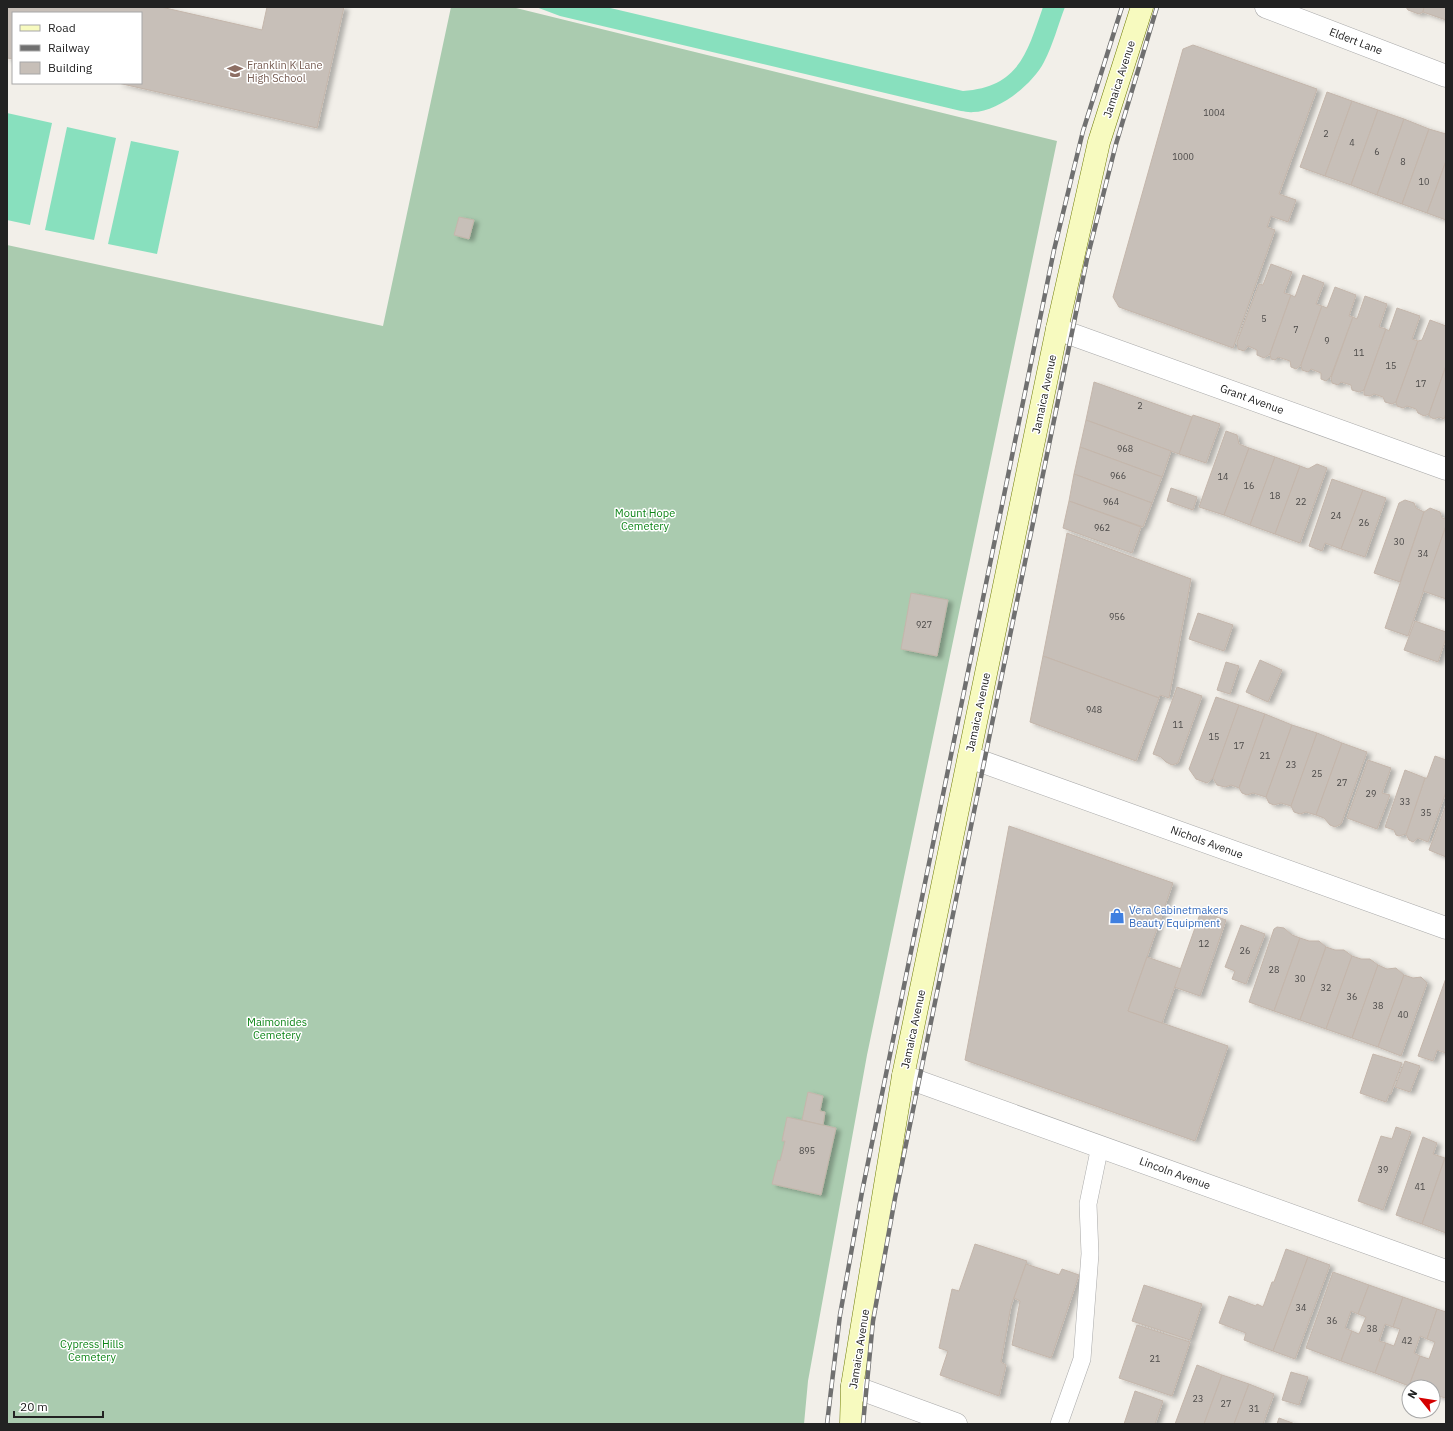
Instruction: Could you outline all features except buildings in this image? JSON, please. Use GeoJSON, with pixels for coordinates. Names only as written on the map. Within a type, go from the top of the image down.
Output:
{"type":"FeatureCollection","features":[{"type":"Feature","properties":{"kind":"main road","name":"Jamaica Avenue"},"geometry":{"type":"LineString","coordinates":[[851,1424],[852,1386],[903,1076],[1057,329],[1099,142],[1142,7]]}},
{"type":"Feature","properties":{"kind":"street","name":"Eldert Lane"},"geometry":{"type":"LineString","coordinates":[[1266,7],[1446,76]]}},
{"type":"Feature","properties":{"kind":"street","name":"Grant Avenue"},"geometry":{"type":"LineString","coordinates":[[1057,329],[1446,469]]}},
{"type":"Feature","properties":{"kind":"street","name":"Nichols Avenue"},"geometry":{"type":"LineString","coordinates":[[969,757],[1446,928]]}},
{"type":"Feature","properties":{"kind":"street","name":"Lincoln Avenue"},"geometry":{"type":"LineString","coordinates":[[903,1076],[1446,1270]]}},
{"type":"Feature","properties":{"kind":"street"},"geometry":{"type":"LineString","coordinates":[[852,1386],[956,1424]]}},
{"type":"Feature","properties":{"kind":"lane"},"geometry":{"type":"LineString","coordinates":[[1059,1424],[1082,1359],[1090,1254],[1088,1204],[1100,1146]]}},
{"type":"Feature","properties":{"kind":"green space"},"geometry":{"type":"Polygon","coordinates":[[[451,7],[512,7],[1057,141],[867,1055],[808,1381],[804,1424],[7,1424],[7,245],[383,326],[451,7]]]}},
{"type":"Feature","properties":{"kind":"green space"},"geometry":{"type":"Polygon","coordinates":[[[536,7],[606,7],[963,91],[982,88],[997,83],[1009,75],[1018,65],[1032,39],[1043,7],[1065,7],[1053,42],[1044,62],[1032,79],[1004,102],[983,111],[970,112],[560,16],[536,7]]]}},
{"type":"Feature","properties":{"kind":"green space"},"geometry":{"type":"Polygon","coordinates":[[[7,113],[52,123],[30,225],[7,220],[7,113]]]}},
{"type":"Feature","properties":{"kind":"green space"},"geometry":{"type":"Polygon","coordinates":[[[67,127],[116,138],[94,240],[45,230],[67,127]]]}},
{"type":"Feature","properties":{"kind":"green space"},"geometry":{"type":"Polygon","coordinates":[[[131,141],[179,151],[157,254],[108,244],[131,141]]]}},
{"type":"Feature","properties":{"kind":"railway"},"geometry":{"type":"LineString","coordinates":[[827,1424],[840,1315],[862,1192],[1054,250],[1083,131],[1122,7]]}},
{"type":"Feature","properties":{"kind":"railway"},"geometry":{"type":"LineString","coordinates":[[863,1424],[873,1321],[895,1198],[1087,259],[1116,144],[1157,7]]}},
{"type":"Feature","properties":{"kind":"place","name":"Franklin K Lane High School"},"geometry":{"type":"Point","coordinates":[235,71]}},
{"type":"Feature","properties":{"kind":"place","name":"Vera Cabinetmakers Beauty Equipment"},"geometry":{"type":"Point","coordinates":[1117,916]}},
{"type":"Feature","properties":{"kind":"park label","name":"Mount Hope Cemetery"},"geometry":{"type":"Point","coordinates":[645,519]}},
{"type":"Feature","properties":{"kind":"park label","name":"Maimonides Cemetery"},"geometry":{"type":"Point","coordinates":[277,1028]}},
{"type":"Feature","properties":{"kind":"park label","name":"Cypress Hills Cemetery"},"geometry":{"type":"Point","coordinates":[92,1350]}}]}
